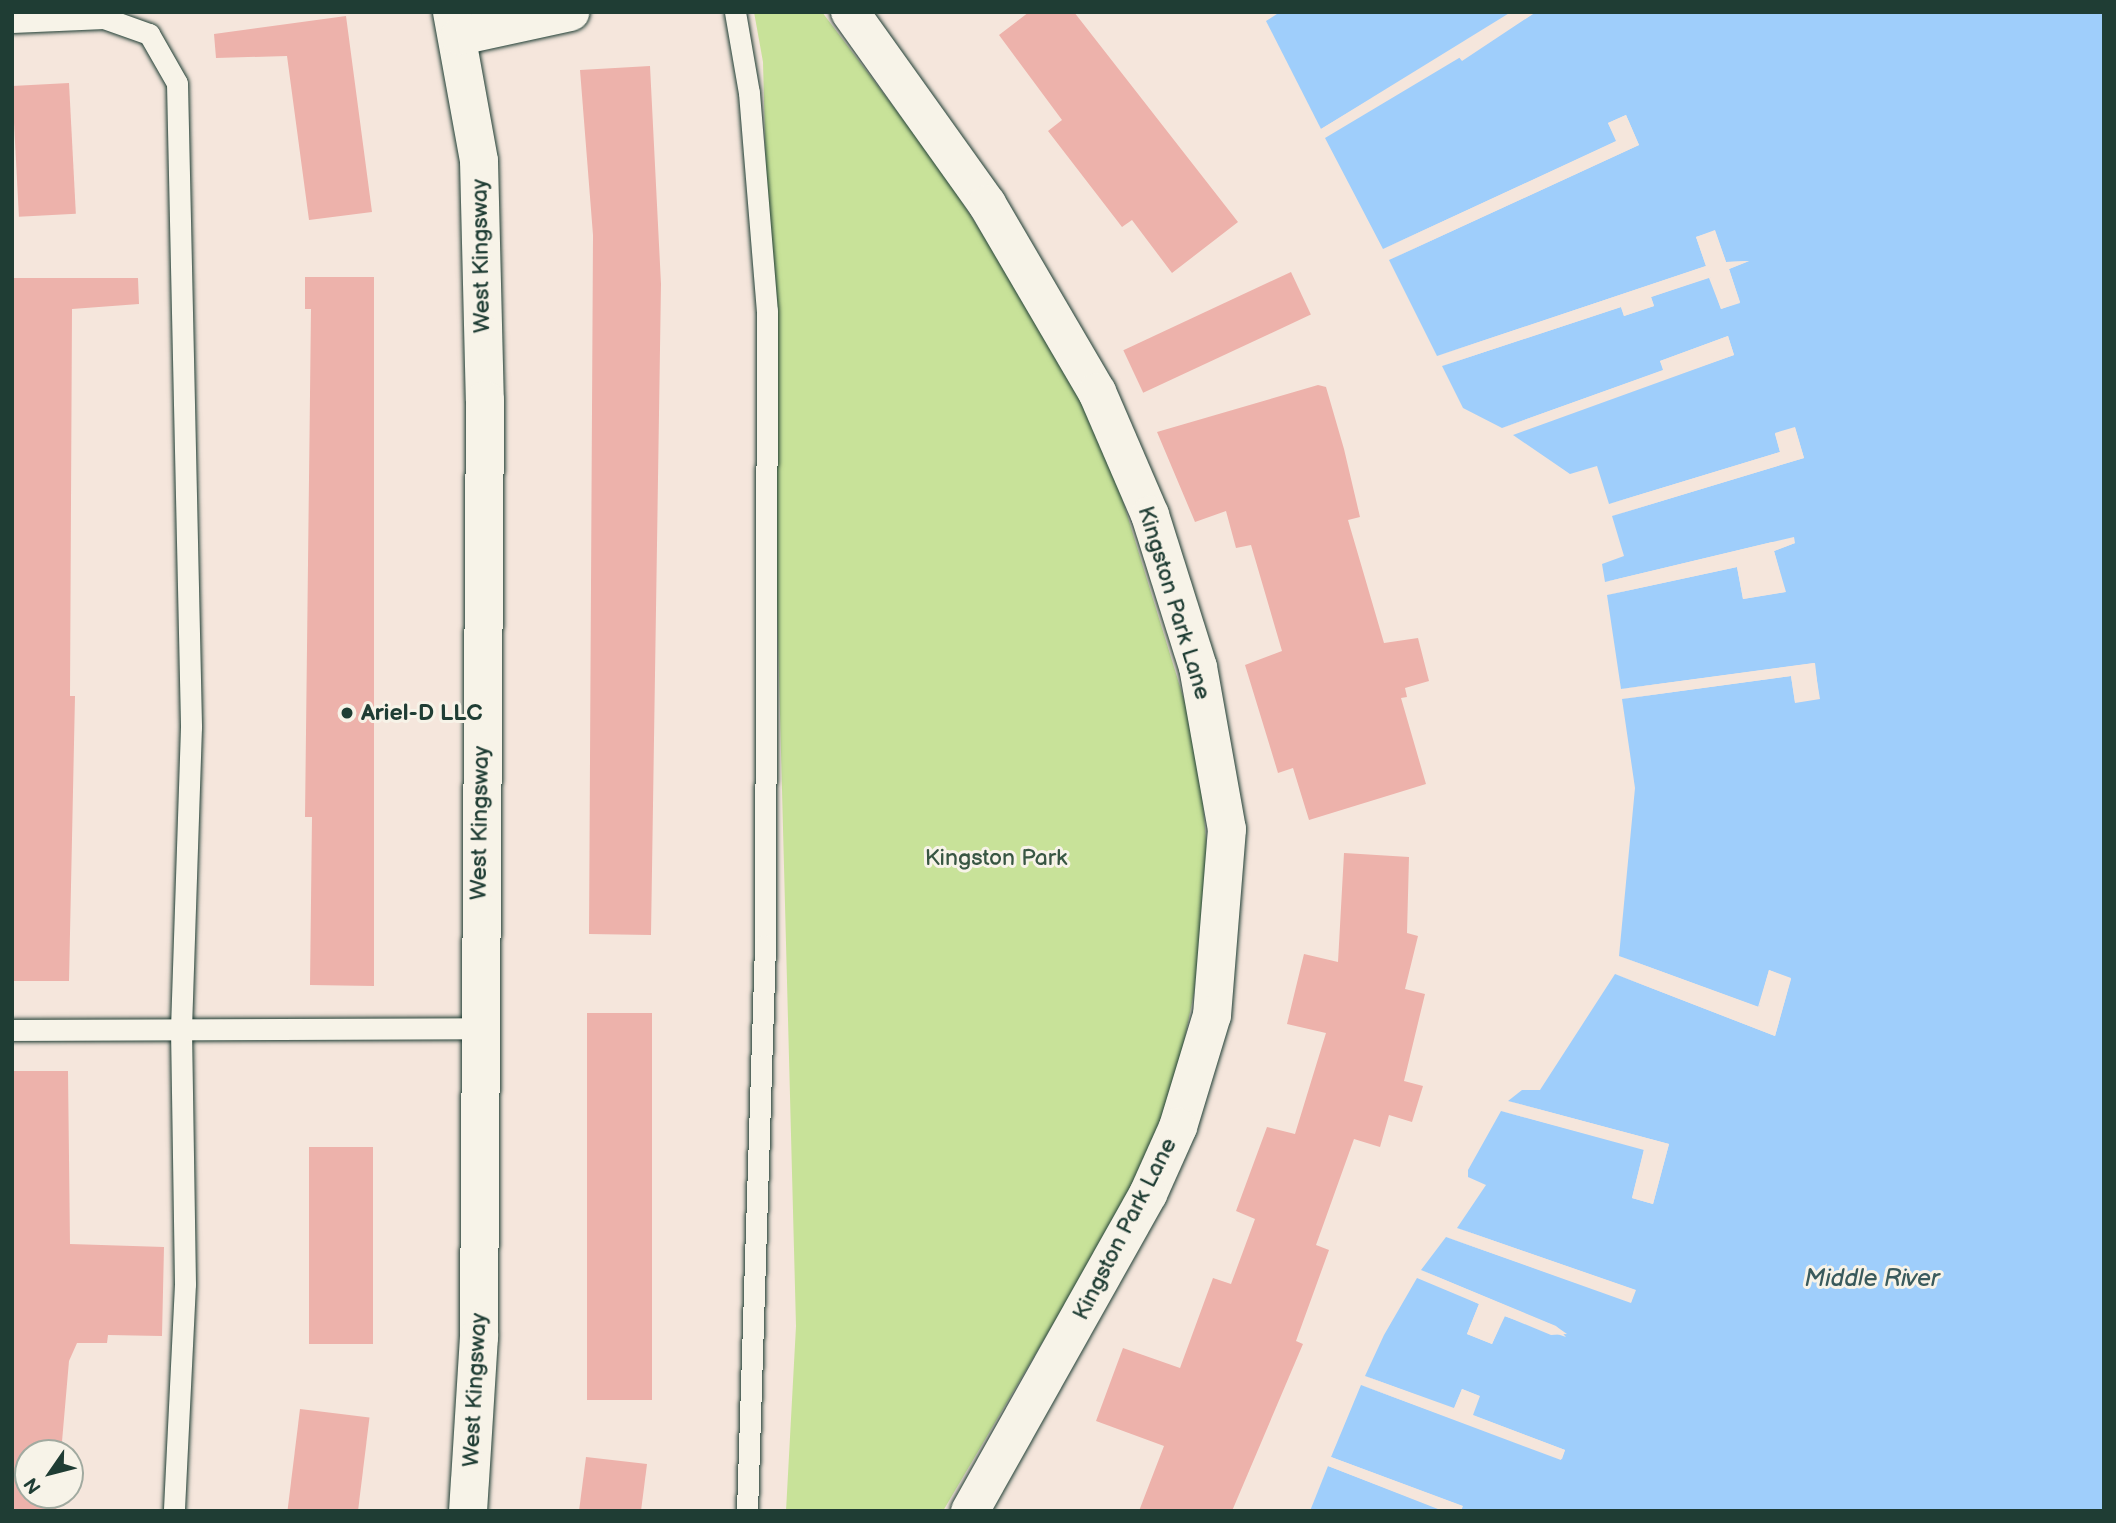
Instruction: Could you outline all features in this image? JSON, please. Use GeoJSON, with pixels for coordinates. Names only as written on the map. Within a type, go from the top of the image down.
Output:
{"type":"FeatureCollection","features":[{"type":"Feature","properties":{"kind":"street"},"geometry":{"type":"LineString","coordinates":[[456,24],[570,12]]}},
{"type":"Feature","properties":{"kind":"street","name":"Kingston Park Lane"},"geometry":{"type":"LineString","coordinates":[[850,12],[987,204],[1097,392],[1150,515],[1198,667],[1227,829],[1212,1015],[1178,1127],[1148,1194],[970,1511]]}},
{"type":"Feature","properties":{"kind":"street","name":"West Kingsway"},"geometry":{"type":"LineString","coordinates":[[456,24],[479,161],[485,400],[478,1028],[479,1337],[468,1511]]}},
{"type":"Feature","properties":{"kind":"lane"},"geometry":{"type":"LineString","coordinates":[[735,12],[748,93],[767,312],[765,945],[747,1511]]}},
{"type":"Feature","properties":{"kind":"lane"},"geometry":{"type":"LineString","coordinates":[[12,22],[104,18],[149,34],[177,83],[191,714],[181,1029],[185,1284],[174,1511]]}},
{"type":"Feature","properties":{"kind":"lane"},"geometry":{"type":"LineString","coordinates":[[12,1030],[478,1028]]}},
{"type":"Feature","properties":{"kind":"green space","name":"Kingston Park"},"geometry":{"type":"Polygon","coordinates":[[[754,12],[822,12],[942,171],[1063,360],[1121,495],[1198,745],[1208,863],[1194,993],[1180,1061],[1143,1171],[943,1511],[786,1511],[796,1326],[763,62],[754,12]]]}},
{"type":"Feature","properties":{"kind":"water"},"geometry":{"type":"Polygon","coordinates":[[[1280,12],[1511,12],[1321,129],[1266,21],[1280,12]]]}},
{"type":"Feature","properties":{"kind":"water","name":"Middle River"},"geometry":{"type":"Polygon","coordinates":[[[1536,12],[2104,12],[2104,1511],[1461,1511],[1462,1506],[1331,1457],[1361,1385],[1562,1459],[1565,1450],[1472,1415],[1479,1396],[1462,1389],[1454,1409],[1365,1376],[1384,1335],[1417,1278],[1479,1304],[1467,1334],[1492,1344],[1504,1316],[1566,1337],[1556,1326],[1421,1270],[1446,1237],[1631,1302],[1635,1290],[1457,1228],[1486,1185],[1468,1177],[1468,1170],[1501,1111],[1644,1150],[1632,1198],[1653,1204],[1669,1144],[1508,1101],[1522,1090],[1540,1090],[1615,974],[1775,1036],[1791,979],[1769,970],[1759,1007],[1619,956],[1635,788],[1622,699],[1791,676],[1795,702],[1819,698],[1815,663],[1621,689],[1607,595],[1737,567],[1743,599],[1785,592],[1774,551],[1795,543],[1772,542],[1605,582],[1602,564],[1624,556],[1612,516],[1804,458],[1795,428],[1775,434],[1780,452],[1609,504],[1597,466],[1570,474],[1513,435],[1734,355],[1728,336],[1660,361],[1664,370],[1502,428],[1463,408],[1442,366],[1621,307],[1624,316],[1654,306],[1651,297],[1710,277],[1721,309],[1740,303],[1729,269],[1749,261],[1726,262],[1715,231],[1696,237],[1706,266],[1437,356],[1389,260],[1639,145],[1626,115],[1608,123],[1617,141],[1383,249],[1325,138],[1536,12]]]}},
{"type":"Feature","properties":{"kind":"water"},"geometry":{"type":"Polygon","coordinates":[[[1328,1466],[1440,1509],[1310,1511],[1328,1466]]]}},
{"type":"Feature","properties":{"kind":"pier"},"geometry":{"type":"Polygon","coordinates":[[[1515,12],[1513,15],[1322,132],[1321,129],[1515,12]]]}},
{"type":"Feature","properties":{"kind":"pier"},"geometry":{"type":"Polygon","coordinates":[[[1529,12],[1536,12],[1462,61],[1458,56],[1325,138],[1529,12]]]}},
{"type":"Feature","properties":{"kind":"pier"},"geometry":{"type":"Polygon","coordinates":[[[1626,115],[1639,145],[1389,260],[1635,143],[1624,119],[1613,124],[1618,144],[1383,249],[1616,141],[1608,123],[1626,115]]]}},
{"type":"Feature","properties":{"kind":"pier"},"geometry":{"type":"Polygon","coordinates":[[[1715,230],[1726,262],[1749,261],[1729,269],[1740,302],[1721,309],[1709,278],[1651,297],[1654,306],[1624,316],[1621,307],[1442,366],[1620,303],[1626,312],[1650,304],[1649,294],[1709,274],[1723,304],[1736,300],[1726,270],[1730,265],[1723,264],[1713,235],[1701,239],[1708,269],[1437,356],[1706,266],[1696,237],[1715,230]]]}},
{"type":"Feature","properties":{"kind":"pier"},"geometry":{"type":"Polygon","coordinates":[[[1728,336],[1734,355],[1510,433],[1730,353],[1726,341],[1665,363],[1665,373],[1502,428],[1663,370],[1660,361],[1728,336]]]}},
{"type":"Feature","properties":{"kind":"pier"},"geometry":{"type":"Polygon","coordinates":[[[1795,427],[1804,458],[1612,516],[1800,456],[1793,432],[1779,436],[1782,456],[1609,504],[1780,452],[1775,433],[1795,427]]]}},
{"type":"Feature","properties":{"kind":"pier"},"geometry":{"type":"Polygon","coordinates":[[[1794,537],[1795,543],[1774,551],[1786,592],[1743,599],[1737,567],[1607,595],[1737,564],[1746,595],[1782,589],[1770,550],[1605,582],[1794,537]]]}},
{"type":"Feature","properties":{"kind":"pier"},"geometry":{"type":"Polygon","coordinates":[[[1814,663],[1820,699],[1795,703],[1791,676],[1622,699],[1791,673],[1798,699],[1816,696],[1811,667],[1621,689],[1814,663]]]}},
{"type":"Feature","properties":{"kind":"pier"},"geometry":{"type":"Polygon","coordinates":[[[1619,956],[1758,1007],[1769,970],[1791,978],[1775,1036],[1615,974],[1773,1032],[1787,981],[1771,975],[1758,1010],[1619,956]]]}},
{"type":"Feature","properties":{"kind":"pier"},"geometry":{"type":"Polygon","coordinates":[[[1508,1101],[1669,1144],[1653,1204],[1632,1198],[1644,1149],[1501,1111],[1646,1147],[1636,1195],[1651,1200],[1665,1146],[1508,1101]]]}},
{"type":"Feature","properties":{"kind":"pier"},"geometry":{"type":"Polygon","coordinates":[[[1457,1228],[1636,1290],[1631,1303],[1446,1237],[1629,1298],[1631,1293],[1457,1228]]]}},
{"type":"Feature","properties":{"kind":"pier"},"geometry":{"type":"Polygon","coordinates":[[[1421,1270],[1557,1327],[1567,1334],[1551,1335],[1505,1316],[1492,1344],[1467,1334],[1479,1304],[1418,1275],[1482,1301],[1472,1332],[1491,1339],[1504,1312],[1552,1329],[1421,1270]]]}},
{"type":"Feature","properties":{"kind":"pier"},"geometry":{"type":"Polygon","coordinates":[[[1365,1376],[1454,1408],[1462,1389],[1480,1396],[1473,1415],[1565,1450],[1561,1460],[1361,1385],[1559,1455],[1470,1418],[1475,1398],[1464,1394],[1454,1412],[1365,1376]]]}},
{"type":"Feature","properties":{"kind":"pier"},"geometry":{"type":"Polygon","coordinates":[[[1331,1457],[1463,1506],[1461,1511],[1330,1460],[1331,1457]]]}},
{"type":"Feature","properties":{"kind":"pier"},"geometry":{"type":"Polygon","coordinates":[[[1329,1463],[1441,1505],[1443,1511],[1328,1466],[1329,1463]]]}},
{"type":"Feature","properties":{"kind":"building"},"geometry":{"type":"Polygon","coordinates":[[[1029,12],[1074,12],[1238,222],[1172,273],[1132,220],[1122,227],[1048,131],[1062,120],[999,35],[1029,12]]]}},
{"type":"Feature","properties":{"kind":"building"},"geometry":{"type":"Polygon","coordinates":[[[346,16],[372,212],[309,220],[287,56],[216,58],[214,34],[346,16]]]}},
{"type":"Feature","properties":{"kind":"building"},"geometry":{"type":"Polygon","coordinates":[[[650,66],[661,284],[651,935],[589,934],[593,235],[580,70],[650,66]]]}},
{"type":"Feature","properties":{"kind":"building"},"geometry":{"type":"Polygon","coordinates":[[[69,83],[76,214],[19,217],[12,86],[69,83]]]}},
{"type":"Feature","properties":{"kind":"building"},"geometry":{"type":"Polygon","coordinates":[[[1291,272],[1311,315],[1143,393],[1123,350],[1291,272]]]}},
{"type":"Feature","properties":{"kind":"building"},"geometry":{"type":"Polygon","coordinates":[[[305,277],[374,277],[374,986],[310,985],[312,817],[305,817],[311,309],[305,309],[305,277]]]}},
{"type":"Feature","properties":{"kind":"building"},"geometry":{"type":"Polygon","coordinates":[[[12,278],[138,278],[139,304],[72,309],[70,696],[75,696],[69,981],[12,981],[12,278]]]}},
{"type":"Feature","properties":{"kind":"building"},"geometry":{"type":"Polygon","coordinates":[[[1318,385],[1326,387],[1344,449],[1360,517],[1348,520],[1384,643],[1418,638],[1429,681],[1405,688],[1407,697],[1401,698],[1426,784],[1309,820],[1293,768],[1278,773],[1245,665],[1282,651],[1251,545],[1236,548],[1226,511],[1195,522],[1157,432],[1318,385]]]}},
{"type":"Feature","properties":{"kind":"building"},"geometry":{"type":"Polygon","coordinates":[[[1344,853],[1409,857],[1407,933],[1418,936],[1405,989],[1425,994],[1404,1081],[1423,1086],[1412,1122],[1389,1115],[1380,1147],[1354,1139],[1316,1245],[1329,1250],[1296,1341],[1303,1344],[1232,1511],[1139,1511],[1164,1446],[1096,1421],[1123,1348],[1180,1368],[1213,1278],[1231,1284],[1255,1219],[1236,1211],[1267,1127],[1295,1134],[1326,1033],[1287,1024],[1304,954],[1338,962],[1344,853]]]}},
{"type":"Feature","properties":{"kind":"building"},"geometry":{"type":"Polygon","coordinates":[[[587,1013],[652,1013],[652,1400],[587,1400],[587,1013]]]}},
{"type":"Feature","properties":{"kind":"building"},"geometry":{"type":"Polygon","coordinates":[[[12,1071],[68,1071],[70,1244],[164,1247],[162,1336],[108,1335],[107,1343],[77,1343],[69,1361],[62,1439],[14,1439],[14,1509],[56,1511],[12,1511],[12,1071]]]}},
{"type":"Feature","properties":{"kind":"building"},"geometry":{"type":"Polygon","coordinates":[[[309,1147],[373,1147],[373,1344],[309,1344],[309,1147]]]}},
{"type":"Feature","properties":{"kind":"building"},"geometry":{"type":"Polygon","coordinates":[[[300,1409],[369,1418],[358,1511],[288,1510],[300,1409]]]}},
{"type":"Feature","properties":{"kind":"building"},"geometry":{"type":"Polygon","coordinates":[[[586,1457],[647,1464],[641,1511],[579,1511],[586,1457]]]}},
{"type":"Feature","properties":{"kind":"place","name":"Ariel-D LLC"},"geometry":{"type":"Point","coordinates":[347,713]}}]}
